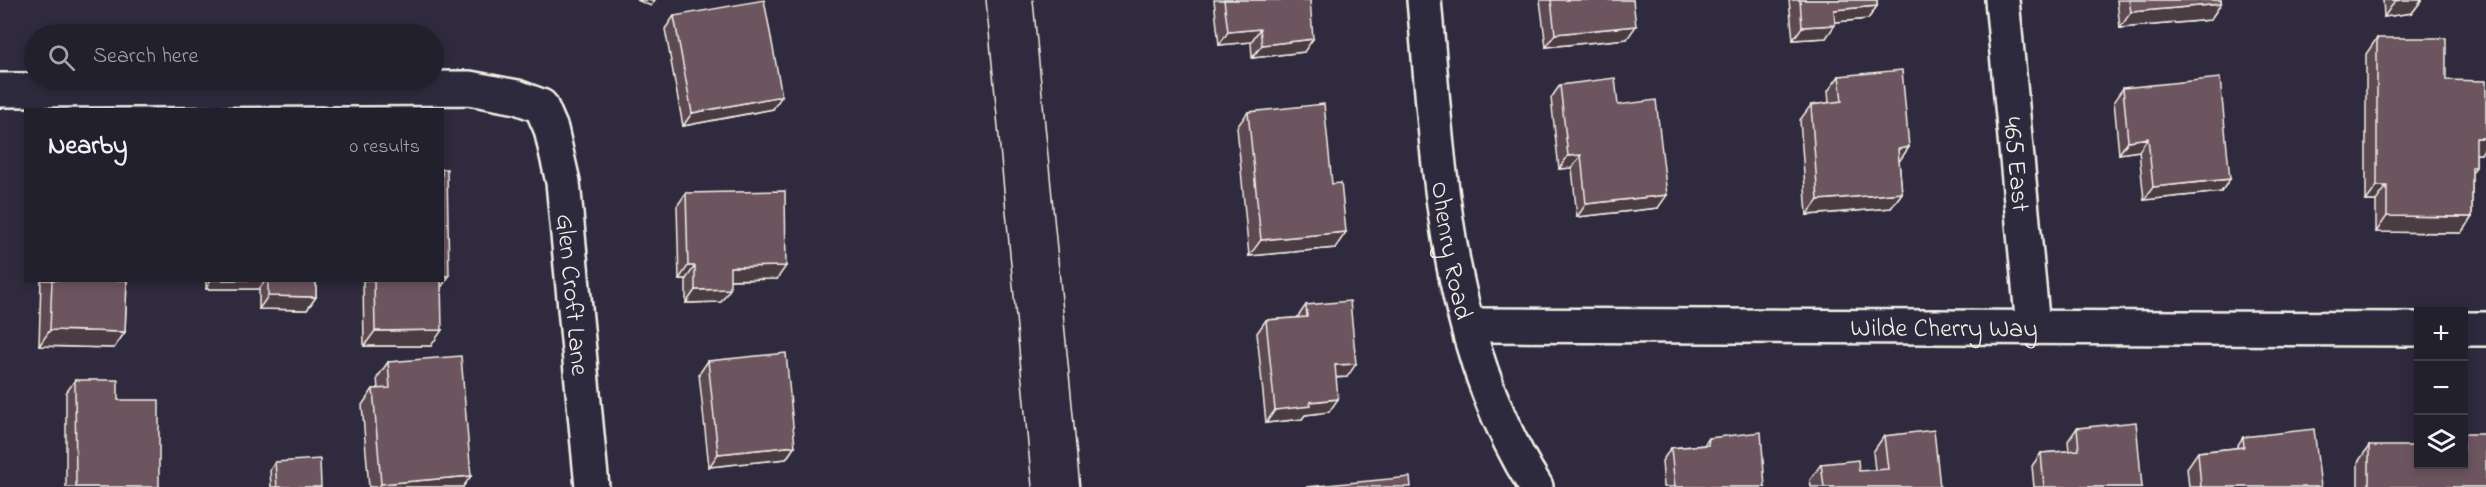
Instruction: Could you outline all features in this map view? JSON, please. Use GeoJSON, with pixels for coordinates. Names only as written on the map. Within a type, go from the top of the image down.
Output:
{"type":"FeatureCollection","features":[{"type":"Feature","properties":{"kind":"street","name":"Ohenry Road"},"geometry":{"type":"LineString","coordinates":[[1424,0],[1447,228],[1468,325],[1484,378],[1505,430],[1536,487]]}},
{"type":"Feature","properties":{"kind":"street","name":"465 East"},"geometry":{"type":"LineString","coordinates":[[2002,0],[2033,328]]}},
{"type":"Feature","properties":{"kind":"street","name":"Glen Croft Lane"},"geometry":{"type":"LineString","coordinates":[[444,88],[469,88],[517,97],[541,106],[551,129],[562,182],[592,487]]}},
{"type":"Feature","properties":{"kind":"street","name":"Glen Croft Lane"},"geometry":{"type":"LineString","coordinates":[[0,90],[24,90]]}},
{"type":"Feature","properties":{"kind":"street","name":"Wilde Cherry Way"},"geometry":{"type":"LineString","coordinates":[[1468,325],[2414,329]]}},
{"type":"Feature","properties":{"kind":"street"},"geometry":{"type":"LineString","coordinates":[[2468,329],[2486,329]]}},
{"type":"Feature","properties":{"kind":"building"},"geometry":{"type":"Polygon","coordinates":[[[764,0],[782,96],[692,113],[674,16],[764,0]]]}},
{"type":"Feature","properties":{"kind":"building"},"geometry":{"type":"Polygon","coordinates":[[[1224,0],[1310,0],[1313,39],[1262,45],[1260,29],[1228,32],[1224,0]]]}},
{"type":"Feature","properties":{"kind":"building"},"geometry":{"type":"Polygon","coordinates":[[[1551,0],[1633,0],[1636,26],[1555,34],[1551,0]]]}},
{"type":"Feature","properties":{"kind":"building"},"geometry":{"type":"Polygon","coordinates":[[[1800,0],[1877,0],[1877,6],[1834,10],[1835,25],[1802,27],[1800,0]]]}},
{"type":"Feature","properties":{"kind":"building"},"geometry":{"type":"Polygon","coordinates":[[[2129,0],[2221,0],[2221,4],[2131,12],[2129,0]]]}},
{"type":"Feature","properties":{"kind":"building"},"geometry":{"type":"Polygon","coordinates":[[[2377,38],[2446,38],[2446,80],[2486,81],[2486,138],[2476,138],[2476,167],[2472,167],[2472,217],[2387,216],[2387,186],[2377,186],[2377,38]]]}},
{"type":"Feature","properties":{"kind":"building"},"geometry":{"type":"Polygon","coordinates":[[[1902,70],[1909,147],[1898,149],[1902,193],[1818,200],[1811,105],[1842,101],[1839,76],[1902,70]]]}},
{"type":"Feature","properties":{"kind":"building"},"geometry":{"type":"Polygon","coordinates":[[[1615,78],[1618,105],[1656,100],[1667,195],[1586,204],[1581,155],[1568,156],[1560,85],[1615,78]]]}},
{"type":"Feature","properties":{"kind":"building"},"geometry":{"type":"Polygon","coordinates":[[[2220,78],[2230,179],[2153,187],[2148,138],[2128,141],[2123,88],[2220,78]]]}},
{"type":"Feature","properties":{"kind":"building"},"geometry":{"type":"Polygon","coordinates":[[[1324,104],[1332,184],[1341,183],[1346,232],[1261,240],[1248,112],[1324,104]]]}},
{"type":"Feature","properties":{"kind":"building"},"geometry":{"type":"Polygon","coordinates":[[[444,169],[447,169],[449,276],[444,276],[444,169]]]}},
{"type":"Feature","properties":{"kind":"building"},"geometry":{"type":"Polygon","coordinates":[[[785,191],[786,266],[730,267],[730,289],[695,290],[695,266],[688,266],[686,193],[785,191]]]}},
{"type":"Feature","properties":{"kind":"building"},"geometry":{"type":"Polygon","coordinates":[[[52,282],[127,282],[125,332],[50,330],[52,282]]]}},
{"type":"Feature","properties":{"kind":"building"},"geometry":{"type":"Polygon","coordinates":[[[268,282],[316,282],[316,297],[268,296],[268,282]]]}},
{"type":"Feature","properties":{"kind":"building"},"geometry":{"type":"Polygon","coordinates":[[[374,282],[441,282],[442,330],[375,331],[374,282]]]}},
{"type":"Feature","properties":{"kind":"building"},"geometry":{"type":"Polygon","coordinates":[[[1350,301],[1356,364],[1335,365],[1338,399],[1310,402],[1311,406],[1275,410],[1266,320],[1307,317],[1306,305],[1350,301]]]}},
{"type":"Feature","properties":{"kind":"building"},"geometry":{"type":"Polygon","coordinates":[[[786,353],[795,446],[718,454],[708,361],[786,353]]]}},
{"type":"Feature","properties":{"kind":"building"},"geometry":{"type":"Polygon","coordinates":[[[461,356],[471,476],[381,484],[373,389],[390,388],[388,362],[461,356]]]}},
{"type":"Feature","properties":{"kind":"building"},"geometry":{"type":"Polygon","coordinates":[[[75,380],[118,380],[118,400],[159,400],[159,487],[76,487],[75,380]]]}},
{"type":"Feature","properties":{"kind":"building"},"geometry":{"type":"Polygon","coordinates":[[[2136,422],[2142,487],[2044,487],[2041,453],[2079,450],[2077,428],[2136,422]]]}},
{"type":"Feature","properties":{"kind":"building"},"geometry":{"type":"Polygon","coordinates":[[[2314,429],[2321,487],[2201,487],[2198,452],[2244,447],[2243,437],[2314,429]]]}},
{"type":"Feature","properties":{"kind":"building"},"geometry":{"type":"Polygon","coordinates":[[[1934,430],[1940,487],[1824,487],[1821,464],[1858,460],[1859,471],[1888,469],[1884,436],[1934,430]]]}},
{"type":"Feature","properties":{"kind":"building"},"geometry":{"type":"Polygon","coordinates":[[[1761,432],[1765,487],[1675,487],[1671,448],[1708,445],[1709,438],[1761,432]]]}},
{"type":"Feature","properties":{"kind":"building"},"geometry":{"type":"Polygon","coordinates":[[[2468,434],[2486,434],[2486,487],[2369,487],[2369,446],[2414,446],[2414,469],[2468,469],[2468,434]]]}},
{"type":"Feature","properties":{"kind":"building"},"geometry":{"type":"Polygon","coordinates":[[[320,459],[321,487],[277,487],[275,462],[320,459]]]}},
{"type":"Feature","properties":{"kind":"building"},"geometry":{"type":"Polygon","coordinates":[[[1410,477],[1411,487],[1306,487],[1410,477]]]}},
{"type":"Feature","properties":{"kind":"tram line"},"geometry":{"type":"LineString","coordinates":[[986,0],[1032,487]]}},
{"type":"Feature","properties":{"kind":"tram line"},"geometry":{"type":"LineString","coordinates":[[1033,0],[1080,487]]}}]}
